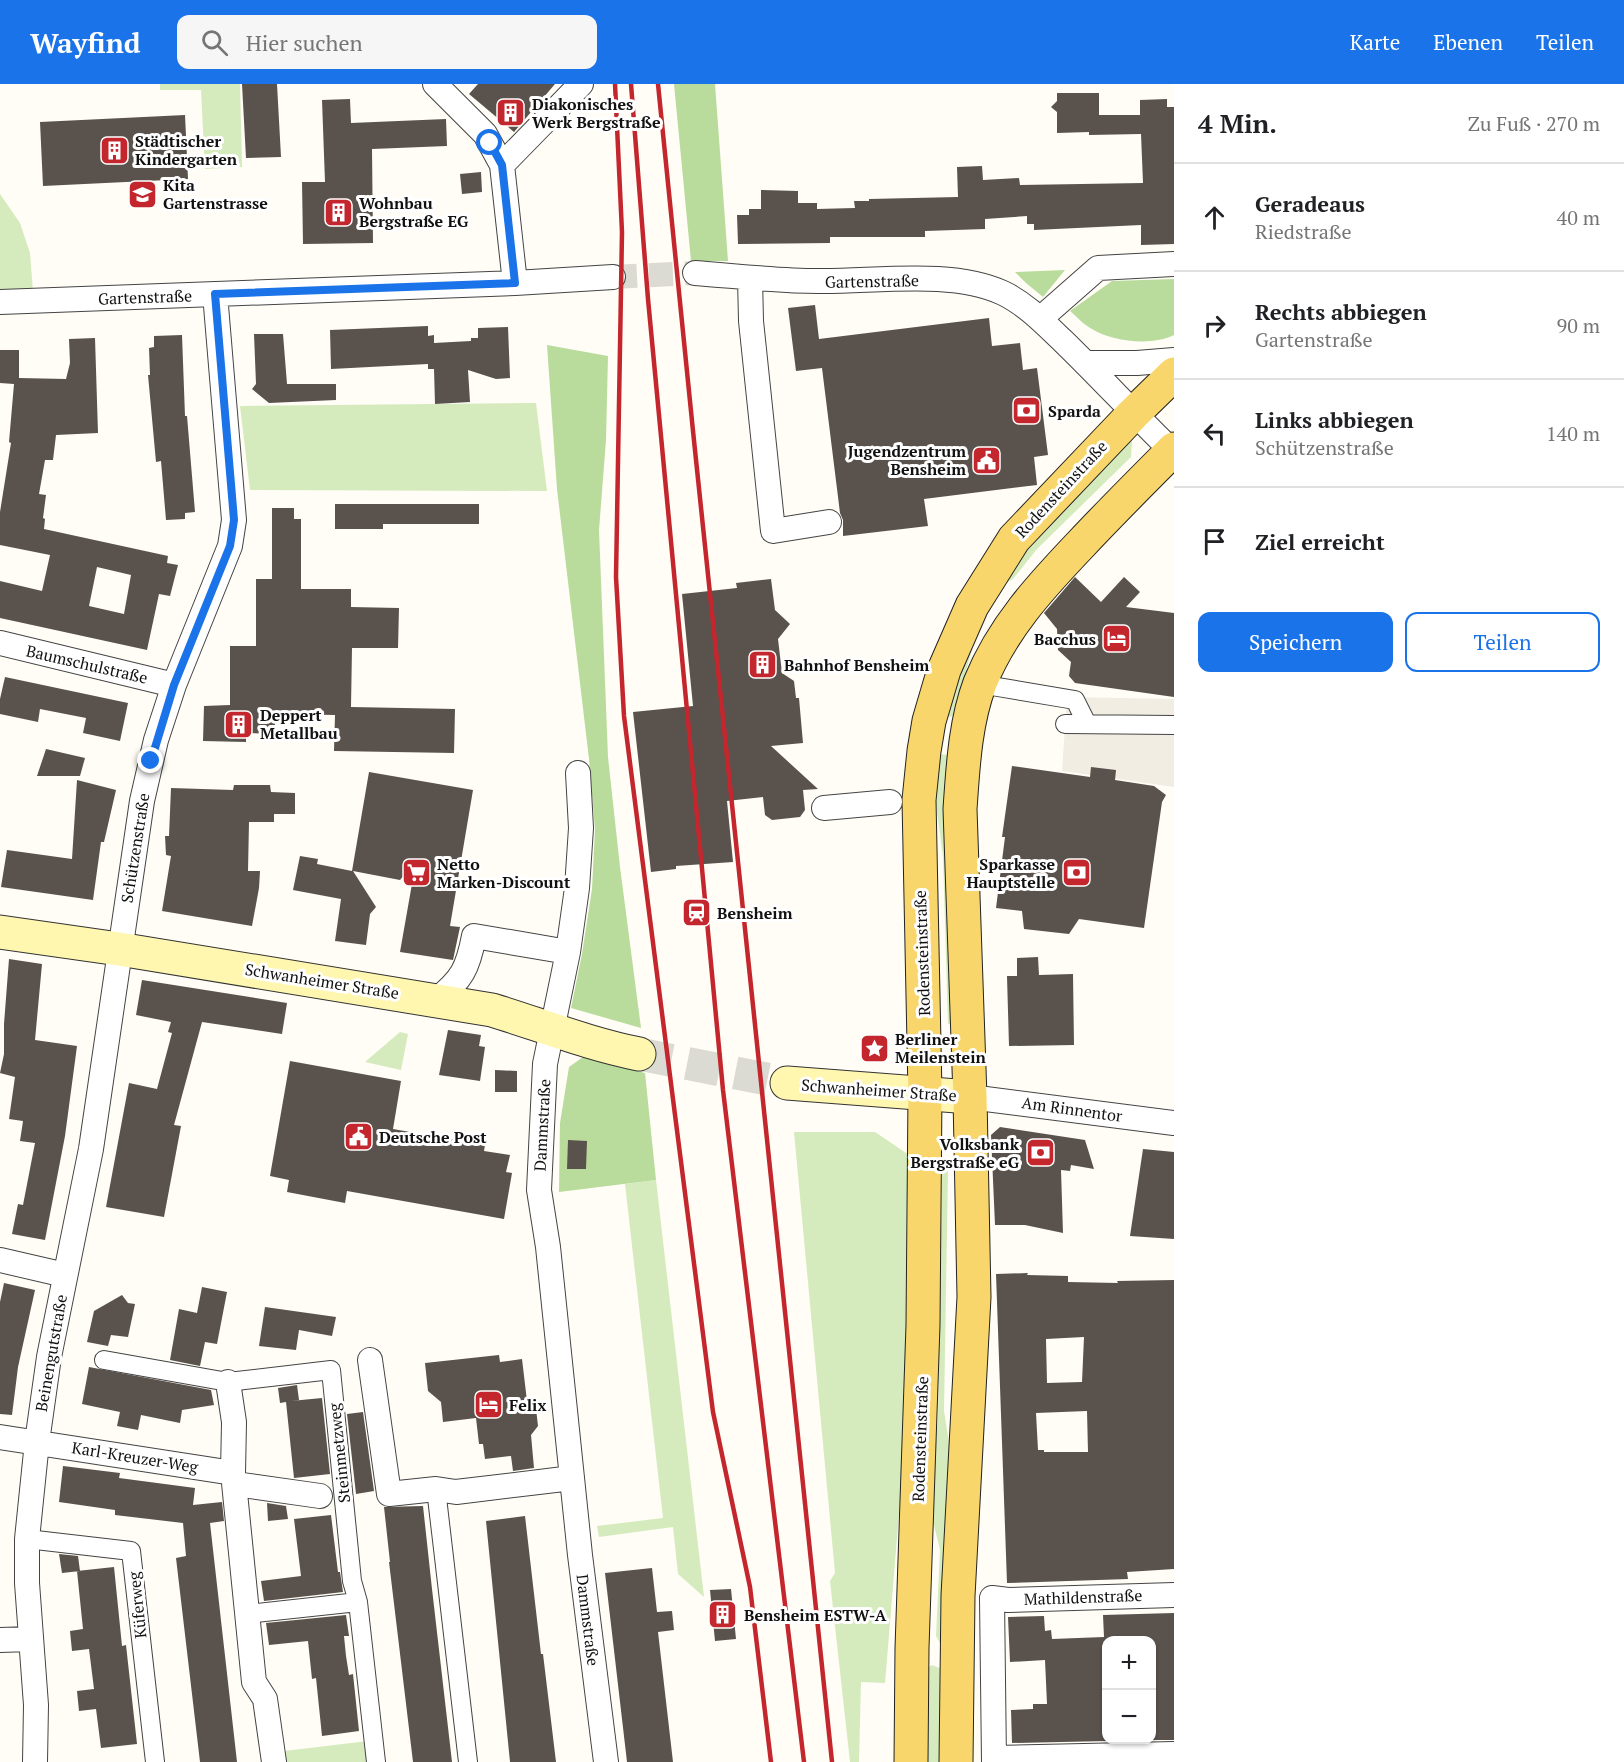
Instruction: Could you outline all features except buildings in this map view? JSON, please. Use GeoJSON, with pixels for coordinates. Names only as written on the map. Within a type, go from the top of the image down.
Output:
{"type":"FeatureCollection","features":[{"type":"Feature","properties":{"kind":"main road","name":"Rodensteinstraße"},"geometry":{"type":"LineString","coordinates":[[910,1762],[923,1325],[925,1093],[919,800],[927,736],[944,670],[972,606],[1014,539],[1174,374]]}},
{"type":"Feature","properties":{"kind":"main road"},"geometry":{"type":"LineString","coordinates":[[956,1762],[956,1653],[974,1297],[974,1224],[960,809],[968,733],[980,684],[999,645],[1034,593],[1173,450]]}},
{"type":"Feature","properties":{"kind":"main road","name":"Schwanheimer Straße"},"geometry":{"type":"LineString","coordinates":[[0,932],[119,949],[492,1010],[552,1028],[600,1047],[639,1054]]}},
{"type":"Feature","properties":{"kind":"main road","name":"Schwanheimer Straße"},"geometry":{"type":"LineString","coordinates":[[787,1083],[970,1097]]}},
{"type":"Feature","properties":{"kind":"main road"},"geometry":{"type":"LineString","coordinates":[[912,1648],[930,1655],[944,1656],[956,1653]]}},
{"type":"Feature","properties":{"kind":"street"},"geometry":{"type":"LineString","coordinates":[[435,84],[485,134],[502,165],[515,283]]}},
{"type":"Feature","properties":{"kind":"street"},"geometry":{"type":"LineString","coordinates":[[502,165],[581,84]]}},
{"type":"Feature","properties":{"kind":"street"},"geometry":{"type":"LineString","coordinates":[[1040,319],[1098,268],[1174,264]]}},
{"type":"Feature","properties":{"kind":"street","name":"Gartenstraße"},"geometry":{"type":"LineString","coordinates":[[695,273],[820,282],[905,279],[970,282],[1004,293],[1040,319],[1133,414],[1173,450]]}},
{"type":"Feature","properties":{"kind":"street","name":"Gartenstraße"},"geometry":{"type":"LineString","coordinates":[[0,302],[515,283],[613,277]]}},
{"type":"Feature","properties":{"kind":"street"},"geometry":{"type":"LineString","coordinates":[[750,278],[752,331],[773,531],[829,522]]}},
{"type":"Feature","properties":{"kind":"street","name":"Schützenstraße"},"geometry":{"type":"LineString","coordinates":[[119,949],[142,801],[156,740],[174,685],[230,546],[234,520],[215,294]]}},
{"type":"Feature","properties":{"kind":"street"},"geometry":{"type":"LineString","coordinates":[[1085,363],[1174,360]]}},
{"type":"Feature","properties":{"kind":"street","name":"Baumschulstraße"},"geometry":{"type":"LineString","coordinates":[[0,643],[174,685]]}},
{"type":"Feature","properties":{"kind":"street"},"geometry":{"type":"LineString","coordinates":[[980,684],[1075,700],[1087,724]]}},
{"type":"Feature","properties":{"kind":"street"},"geometry":{"type":"LineString","coordinates":[[1065,724],[1174,725]]}},
{"type":"Feature","properties":{"kind":"street","name":"Dammstraße"},"geometry":{"type":"LineString","coordinates":[[578,773],[581,828],[577,888],[568,952],[545,1064],[539,1190],[548,1247],[572,1478],[606,1762]]}},
{"type":"Feature","properties":{"kind":"street"},"geometry":{"type":"LineString","coordinates":[[824,808],[890,802]]}},
{"type":"Feature","properties":{"kind":"street"},"geometry":{"type":"LineString","coordinates":[[436,1000],[450,989],[469,963],[474,936],[568,952]]}},
{"type":"Feature","properties":{"kind":"street","name":"Beinengutstraße"},"geometry":{"type":"LineString","coordinates":[[35,1762],[36,1705],[27,1583],[27,1539],[37,1442],[49,1357],[91,1149],[119,949]]}},
{"type":"Feature","properties":{"kind":"street","name":"Am Rinnentor"},"geometry":{"type":"LineString","coordinates":[[970,1097],[1174,1123]]}},
{"type":"Feature","properties":{"kind":"street"},"geometry":{"type":"LineString","coordinates":[[0,1260],[65,1275]]}},
{"type":"Feature","properties":{"kind":"street","name":"Steinmetzweg"},"geometry":{"type":"LineString","coordinates":[[104,1360],[228,1382],[331,1370],[352,1581],[358,1602],[376,1762]]}},
{"type":"Feature","properties":{"kind":"street"},"geometry":{"type":"LineString","coordinates":[[370,1360],[389,1494],[436,1489],[456,1492],[572,1478]]}},
{"type":"Feature","properties":{"kind":"street"},"geometry":{"type":"LineString","coordinates":[[228,1382],[234,1422],[234,1478],[254,1682],[265,1699],[274,1762]]}},
{"type":"Feature","properties":{"kind":"street","name":"Karl-Kreuzer-Weg"},"geometry":{"type":"LineString","coordinates":[[0,1437],[234,1478],[320,1496]]}},
{"type":"Feature","properties":{"kind":"street"},"geometry":{"type":"LineString","coordinates":[[436,1489],[468,1762]]}},
{"type":"Feature","properties":{"kind":"street","name":"Küferweg"},"geometry":{"type":"LineString","coordinates":[[27,1539],[131,1551],[155,1762]]}},
{"type":"Feature","properties":{"kind":"street","name":"Mathildenstraße"},"geometry":{"type":"LineString","coordinates":[[994,1760],[992,1598],[1008,1600],[1174,1595]]}},
{"type":"Feature","properties":{"kind":"street"},"geometry":{"type":"LineString","coordinates":[[247,1614],[358,1602]]}},
{"type":"Feature","properties":{"kind":"street"},"geometry":{"type":"LineString","coordinates":[[0,1640],[31,1639]]}},
{"type":"Feature","properties":{"kind":"street"},"geometry":{"type":"LineString","coordinates":[[994,1760],[1174,1754]]}},
{"type":"Feature","properties":{"kind":"green space"},"geometry":{"type":"Polygon","coordinates":[[[160,84],[240,84],[242,167],[205,169],[201,90],[160,90],[160,84]]]}},
{"type":"Feature","properties":{"kind":"green space"},"geometry":{"type":"Polygon","coordinates":[[[674,84],[715,84],[728,261],[691,261],[674,84]]]}},
{"type":"Feature","properties":{"kind":"green space"},"geometry":{"type":"Polygon","coordinates":[[[0,194],[20,223],[30,253],[33,292],[0,292],[0,194]]]}},
{"type":"Feature","properties":{"kind":"green space"},"geometry":{"type":"Polygon","coordinates":[[[1065,270],[1043,297],[1015,272],[1065,270]]]}},
{"type":"Feature","properties":{"kind":"green space"},"geometry":{"type":"Polygon","coordinates":[[[1174,279],[1174,335],[1165,338],[1155,341],[1133,341],[1110,337],[1089,327],[1070,311],[1112,281],[1174,279]]]}},
{"type":"Feature","properties":{"kind":"green space"},"geometry":{"type":"Polygon","coordinates":[[[547,345],[608,356],[606,440],[599,530],[608,757],[641,1028],[571,1008],[592,889],[595,829],[589,759],[557,489],[547,345]]]}},
{"type":"Feature","properties":{"kind":"green space"},"geometry":{"type":"Polygon","coordinates":[[[536,403],[547,491],[250,490],[240,406],[536,403]]]}},
{"type":"Feature","properties":{"kind":"green space"},"geometry":{"type":"Polygon","coordinates":[[[1132,441],[1131,457],[1037,549],[1013,579],[1004,584],[976,634],[954,716],[945,717],[965,649],[1015,559],[1124,442],[1132,441]]]}},
{"type":"Feature","properties":{"kind":"green space"},"geometry":{"type":"Polygon","coordinates":[[[938,754],[950,755],[954,1023],[948,1024],[943,857],[935,798],[938,754]]]}},
{"type":"Feature","properties":{"kind":"green space"},"geometry":{"type":"Polygon","coordinates":[[[400,1032],[408,1034],[401,1070],[365,1062],[400,1032]]]}},
{"type":"Feature","properties":{"kind":"green space"},"geometry":{"type":"Polygon","coordinates":[[[583,1057],[645,1073],[656,1180],[559,1192],[560,1123],[569,1067],[583,1057]]]}},
{"type":"Feature","properties":{"kind":"green space"},"geometry":{"type":"Polygon","coordinates":[[[794,1132],[875,1132],[912,1157],[914,1333],[885,1683],[861,1682],[859,1762],[850,1762],[830,1581],[835,1573],[794,1132]]]}},
{"type":"Feature","properties":{"kind":"green space"},"geometry":{"type":"Polygon","coordinates":[[[948,1171],[944,1411],[951,1455],[945,1636],[940,1643],[936,1636],[940,1550],[930,1509],[938,1418],[942,1172],[948,1171]]]}},
{"type":"Feature","properties":{"kind":"green space"},"geometry":{"type":"Polygon","coordinates":[[[656,1180],[704,1597],[678,1574],[673,1527],[599,1537],[597,1526],[663,1518],[625,1184],[656,1180]]]}},
{"type":"Feature","properties":{"kind":"green space"},"geometry":{"type":"Polygon","coordinates":[[[932,1665],[942,1669],[943,1762],[923,1762],[926,1669],[932,1665]]]}},
{"type":"Feature","properties":{"kind":"green space"},"geometry":{"type":"Polygon","coordinates":[[[368,1741],[370,1762],[285,1762],[284,1751],[368,1741]]]}},
{"type":"Feature","properties":{"kind":"shaded area"},"geometry":{"type":"Polygon","coordinates":[[[1067,697],[1174,699],[1174,787],[1062,771],[1067,697]]]}},
{"type":"Feature","properties":{"kind":"tunnel"},"geometry":{"type":"LineString","coordinates":[[613,277],[695,273]]}},
{"type":"Feature","properties":{"kind":"tunnel"},"geometry":{"type":"LineString","coordinates":[[639,1054],[787,1083]]}},
{"type":"Feature","properties":{"kind":"railway"},"geometry":{"type":"LineString","coordinates":[[615,84],[622,232],[616,577],[624,716],[713,1412],[750,1587],[771,1762]]}},
{"type":"Feature","properties":{"kind":"railway"},"geometry":{"type":"LineString","coordinates":[[631,84],[648,299],[723,1090],[804,1762]]}},
{"type":"Feature","properties":{"kind":"railway"},"geometry":{"type":"LineString","coordinates":[[658,84],[832,1762]]}},
{"type":"Feature","properties":{"kind":"place","name":"Diakonisches Werk Bergstraße"},"geometry":{"type":"Point","coordinates":[511,113]}},
{"type":"Feature","properties":{"kind":"place","name":"Städtischer Kindergarten"},"geometry":{"type":"Point","coordinates":[114,150]}},
{"type":"Feature","properties":{"kind":"place","name":"Kita Gartenstrasse"},"geometry":{"type":"Point","coordinates":[142,194]}},
{"type":"Feature","properties":{"kind":"place","name":"Wohnbau Bergstraße EG"},"geometry":{"type":"Point","coordinates":[338,212]}},
{"type":"Feature","properties":{"kind":"place","name":"Sparda"},"geometry":{"type":"Point","coordinates":[1027,411]}},
{"type":"Feature","properties":{"kind":"place","name":"Jugendzentrum Bensheim"},"geometry":{"type":"Point","coordinates":[987,460]}},
{"type":"Feature","properties":{"kind":"place","name":"Bacchus"},"geometry":{"type":"Point","coordinates":[1117,639]}},
{"type":"Feature","properties":{"kind":"place","name":"Bahnhof Bensheim"},"geometry":{"type":"Point","coordinates":[763,665]}},
{"type":"Feature","properties":{"kind":"place","name":"Deppert Metallbau"},"geometry":{"type":"Point","coordinates":[239,724]}},
{"type":"Feature","properties":{"kind":"place","name":"Netto Marken-Discount"},"geometry":{"type":"Point","coordinates":[416,873]}},
{"type":"Feature","properties":{"kind":"place","name":"Sparkasse Hauptstelle"},"geometry":{"type":"Point","coordinates":[1076,873]}},
{"type":"Feature","properties":{"kind":"place","name":"Bensheim"},"geometry":{"type":"Point","coordinates":[696,913]}},
{"type":"Feature","properties":{"kind":"place","name":"Berliner Meilenstein"},"geometry":{"type":"Point","coordinates":[874,1048]}},
{"type":"Feature","properties":{"kind":"place","name":"Deutsche Post"},"geometry":{"type":"Point","coordinates":[358,1137]}},
{"type":"Feature","properties":{"kind":"place","name":"Volksbank Bergstraße eG"},"geometry":{"type":"Point","coordinates":[1040,1153]}},
{"type":"Feature","properties":{"kind":"place","name":"Felix"},"geometry":{"type":"Point","coordinates":[488,1405]}},
{"type":"Feature","properties":{"kind":"place","name":"Bensheim ESTW-A"},"geometry":{"type":"Point","coordinates":[723,1615]}},
{"type":"Feature","properties":{"kind":"route"},"geometry":{"type":"LineString","coordinates":[[151,761],[174,685],[230,546],[234,520],[215,294],[515,283],[502,165],[490,143]]}}]}
